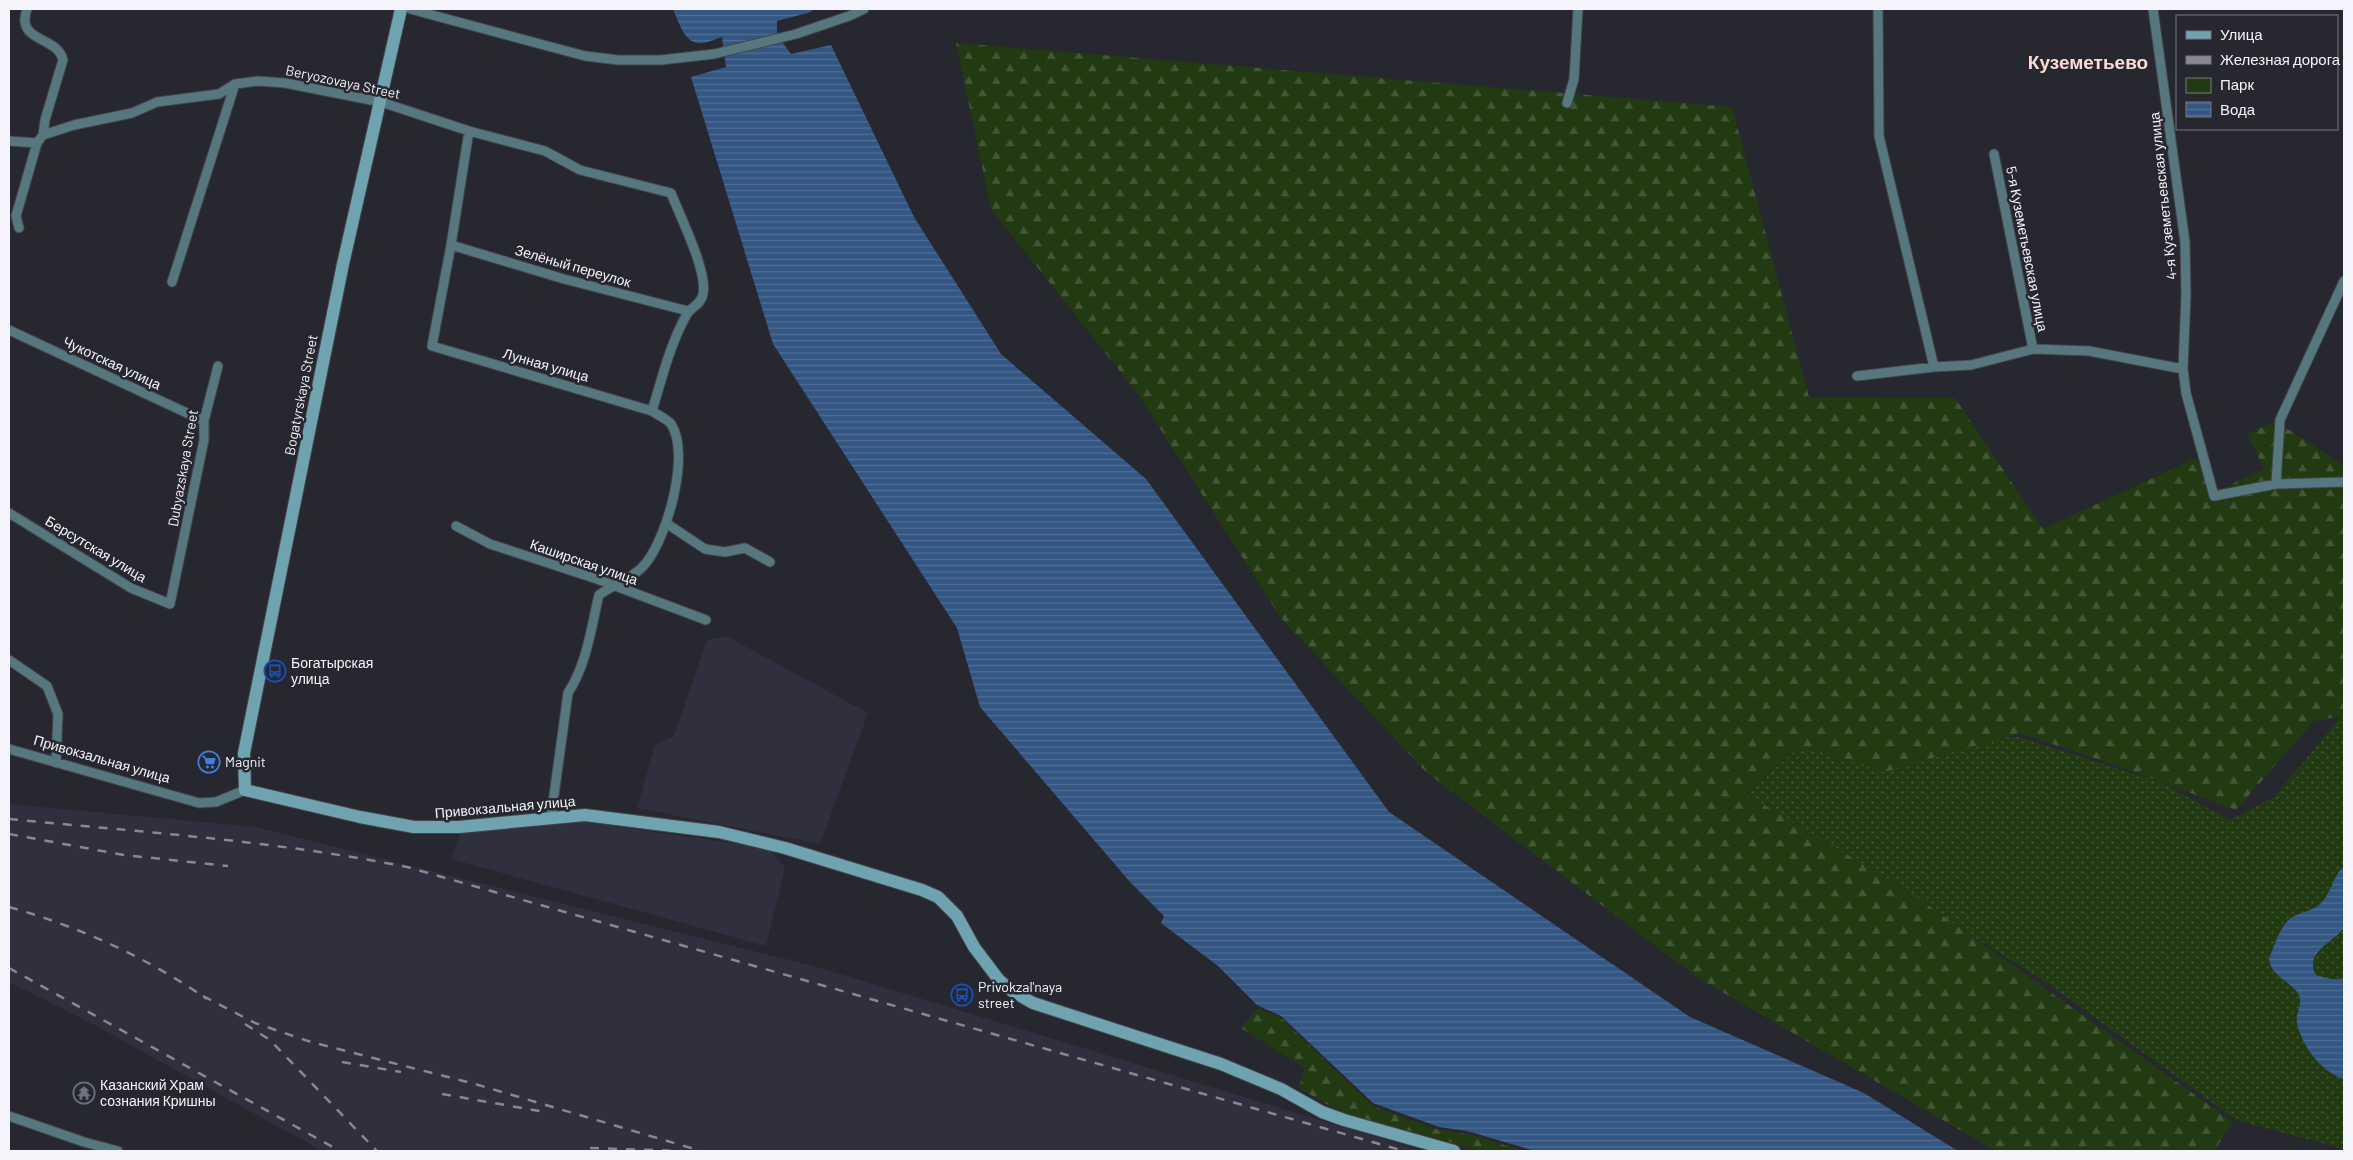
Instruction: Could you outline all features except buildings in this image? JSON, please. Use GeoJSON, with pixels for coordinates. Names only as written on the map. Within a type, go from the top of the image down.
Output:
{"type":"FeatureCollection","features":[{"type":"Feature","properties":{"kind":"main road","name":"Bogatyrskaya Street"},"geometry":{"type":"LineString","coordinates":[[245,790],[244,753],[343,264],[401,9]]}},
{"type":"Feature","properties":{"kind":"main road","name":"Привокзальная улица"},"geometry":{"type":"LineString","coordinates":[[245,790],[360,818],[414,827],[459,827],[550,817],[612,817],[719,832],[785,848],[886,878],[938,897],[957,916],[978,954],[999,980],[1012,991],[1033,1003],[1221,1064],[1281,1089],[1322,1112],[1344,1120],[1454,1151]]}},
{"type":"Feature","properties":{"kind":"street"},"geometry":{"type":"LineString","coordinates":[[20,228],[16,216],[37,143],[43,135],[45,120],[63,60],[61,52],[34,36],[26,28],[24,22],[27,9]]}},
{"type":"Feature","properties":{"kind":"street"},"geometry":{"type":"LineString","coordinates":[[410,9],[585,56],[618,60],[661,60],[714,54],[796,34],[864,9]]}},
{"type":"Feature","properties":{"kind":"street"},"geometry":{"type":"LineString","coordinates":[[1567,103],[1574,79],[1578,9]]}},
{"type":"Feature","properties":{"kind":"street"},"geometry":{"type":"LineString","coordinates":[[1878,9],[1879,136],[1934,367]]}},
{"type":"Feature","properties":{"kind":"street","name":"4-я Куземетьевская улица"},"geometry":{"type":"LineString","coordinates":[[2153,9],[2184,242],[2186,295],[2182,369],[2186,393],[2214,496],[2276,484]]}},
{"type":"Feature","properties":{"kind":"street","name":"Beryozovaya Street"},"geometry":{"type":"LineString","coordinates":[[43,135],[74,125],[132,114],[157,102],[219,94],[235,84],[258,81],[285,83],[381,102],[469,131],[545,151],[580,170],[671,193],[704,276],[703,294],[699,305],[688,312]]}},
{"type":"Feature","properties":{"kind":"street"},"geometry":{"type":"LineString","coordinates":[[172,282],[235,84]]}},
{"type":"Feature","properties":{"kind":"street"},"geometry":{"type":"LineString","coordinates":[[451,245],[469,131]]}},
{"type":"Feature","properties":{"kind":"street"},"geometry":{"type":"LineString","coordinates":[[9,141],[37,143]]}},
{"type":"Feature","properties":{"kind":"street","name":"5-я Куземетьевская улица"},"geometry":{"type":"LineString","coordinates":[[1994,154],[2033,349]]}},
{"type":"Feature","properties":{"kind":"street","name":"Зелёный переулок"},"geometry":{"type":"LineString","coordinates":[[451,245],[564,279],[688,312]]}},
{"type":"Feature","properties":{"kind":"street","name":"Лунная улица"},"geometry":{"type":"LineString","coordinates":[[451,245],[432,346],[652,411]]}},
{"type":"Feature","properties":{"kind":"street"},"geometry":{"type":"LineString","coordinates":[[2344,281],[2280,420],[2276,484],[2344,482]]}},
{"type":"Feature","properties":{"kind":"street"},"geometry":{"type":"LineString","coordinates":[[550,817],[568,693],[575,682],[584,658],[598,595],[633,575],[645,564],[656,548],[666,523],[678,476],[675,435],[670,423],[652,411],[670,351],[688,312]]}},
{"type":"Feature","properties":{"kind":"street","name":"Чукотская улица"},"geometry":{"type":"LineString","coordinates":[[9,330],[204,421]]}},
{"type":"Feature","properties":{"kind":"street"},"geometry":{"type":"LineString","coordinates":[[1857,376],[1934,367],[1971,365],[2033,349],[2089,351],[2182,369]]}},
{"type":"Feature","properties":{"kind":"street","name":"Dubyazskaya Street"},"geometry":{"type":"LineString","coordinates":[[170,604],[204,440],[204,421],[218,366]]}},
{"type":"Feature","properties":{"kind":"street","name":"Берсутская улица"},"geometry":{"type":"LineString","coordinates":[[9,513],[132,588],[170,604]]}},
{"type":"Feature","properties":{"kind":"street"},"geometry":{"type":"LineString","coordinates":[[666,523],[705,549],[725,552],[745,548],[770,562]]}},
{"type":"Feature","properties":{"kind":"street","name":"Каширская улица"},"geometry":{"type":"LineString","coordinates":[[456,526],[490,544],[597,579],[611,586],[706,620]]}},
{"type":"Feature","properties":{"kind":"street"},"geometry":{"type":"LineString","coordinates":[[9,660],[47,686],[58,714],[56,763]]}},
{"type":"Feature","properties":{"kind":"street","name":"Привокзальная улица"},"geometry":{"type":"LineString","coordinates":[[9,748],[199,803],[216,802],[245,790]]}},
{"type":"Feature","properties":{"kind":"street"},"geometry":{"type":"LineString","coordinates":[[9,1116],[93,1148],[118,1151]]}},
{"type":"Feature","properties":{"kind":"shaded area"},"geometry":{"type":"Polygon","coordinates":[[[726,636],[868,713],[820,844],[637,808],[655,745],[674,736],[707,640],[726,636]]]}},
{"type":"Feature","properties":{"kind":"shaded area"},"geometry":{"type":"Polygon","coordinates":[[[9,804],[255,827],[814,966],[1421,1151],[322,1151],[89,1022],[9,982],[9,804]]]}},
{"type":"Feature","properties":{"kind":"shaded area"},"geometry":{"type":"Polygon","coordinates":[[[578,821],[768,848],[785,867],[766,946],[451,859],[460,833],[578,821]]]}},
{"type":"Feature","properties":{"kind":"green space"},"geometry":{"type":"Polygon","coordinates":[[[956,43],[1732,107],[1809,397],[1955,398],[2043,529],[2196,458],[2213,493],[2264,469],[2247,434],[2275,421],[2344,465],[2344,716],[2314,721],[2236,810],[2118,766],[2019,733],[1884,772],[1798,747],[1746,794],[1911,893],[2233,1122],[2214,1151],[1996,1151],[1698,978],[1426,772],[1281,618],[1138,394],[991,209],[956,43]]]}},
{"type":"Feature","properties":{"kind":"green space"},"geometry":{"type":"Polygon","coordinates":[[[2344,713],[2344,1149],[2236,1120],[2047,983],[1747,794],[1799,747],[1843,753],[1879,738],[2019,737],[2160,782],[2230,820],[2274,797],[2344,713]]]}},
{"type":"Feature","properties":{"kind":"green space"},"geometry":{"type":"Polygon","coordinates":[[[1258,1008],[1280,1017],[1373,1106],[1439,1130],[1468,1134],[1524,1151],[1481,1151],[1338,1111],[1299,1088],[1305,1068],[1241,1028],[1258,1008]]]}},
{"type":"Feature","properties":{"kind":"water"},"geometry":{"type":"Polygon","coordinates":[[[673,9],[813,9],[811,12],[777,21],[777,35],[791,54],[831,45],[914,217],[1001,354],[1146,479],[1389,812],[1690,1017],[1864,1093],[1958,1151],[1535,1151],[1467,1131],[1439,1127],[1373,1103],[1281,1016],[1257,1005],[1218,966],[1161,923],[1164,916],[1130,882],[980,707],[957,628],[773,344],[691,77],[726,67],[722,37],[704,43],[693,42],[685,35],[673,9]]]}},
{"type":"Feature","properties":{"kind":"water"},"geometry":{"type":"Polygon","coordinates":[[[2344,866],[2344,928],[2321,948],[2313,960],[2313,967],[2316,975],[2333,979],[2344,978],[2344,1079],[2328,1071],[2308,1049],[2297,1023],[2300,997],[2294,989],[2276,974],[2270,965],[2269,959],[2278,937],[2287,922],[2295,916],[2315,908],[2322,902],[2337,874],[2344,866]]]}},
{"type":"Feature","properties":{"kind":"railway"},"geometry":{"type":"LineString","coordinates":[[9,819],[259,844],[308,850],[407,867],[1404,1151]]}},
{"type":"Feature","properties":{"kind":"railway"},"geometry":{"type":"LineString","coordinates":[[9,834],[124,855],[228,866]]}},
{"type":"Feature","properties":{"kind":"railway"},"geometry":{"type":"LineString","coordinates":[[9,907],[61,924],[112,945],[160,970],[207,999]]}},
{"type":"Feature","properties":{"kind":"railway"},"geometry":{"type":"LineString","coordinates":[[9,968],[340,1151]]}},
{"type":"Feature","properties":{"kind":"railway"},"geometry":{"type":"LineString","coordinates":[[203,996],[255,1023],[311,1042],[475,1084],[701,1151]]}},
{"type":"Feature","properties":{"kind":"railway"},"geometry":{"type":"LineString","coordinates":[[245,1024],[270,1040],[377,1151]]}},
{"type":"Feature","properties":{"kind":"railway"},"geometry":{"type":"LineString","coordinates":[[342,1062],[401,1072]]}},
{"type":"Feature","properties":{"kind":"railway"},"geometry":{"type":"LineString","coordinates":[[442,1094],[545,1112]]}},
{"type":"Feature","properties":{"kind":"railway"},"geometry":{"type":"LineString","coordinates":[[590,1148],[682,1151]]}},
{"type":"Feature","properties":{"kind":"place","name":"Богатырская улица"},"geometry":{"type":"Point","coordinates":[275,671]}},
{"type":"Feature","properties":{"kind":"place","name":"Magnit"},"geometry":{"type":"Point","coordinates":[209,762]}},
{"type":"Feature","properties":{"kind":"place","name":"Privokzal'naya street"},"geometry":{"type":"Point","coordinates":[962,995]}},
{"type":"Feature","properties":{"kind":"place","name":"Казанский Храм сознания Кришны"},"geometry":{"type":"Point","coordinates":[84,1093]}},
{"type":"Feature","properties":{"kind":"district","name":"Куземетьево"},"geometry":{"type":"Point","coordinates":[2088,62]}}]}
